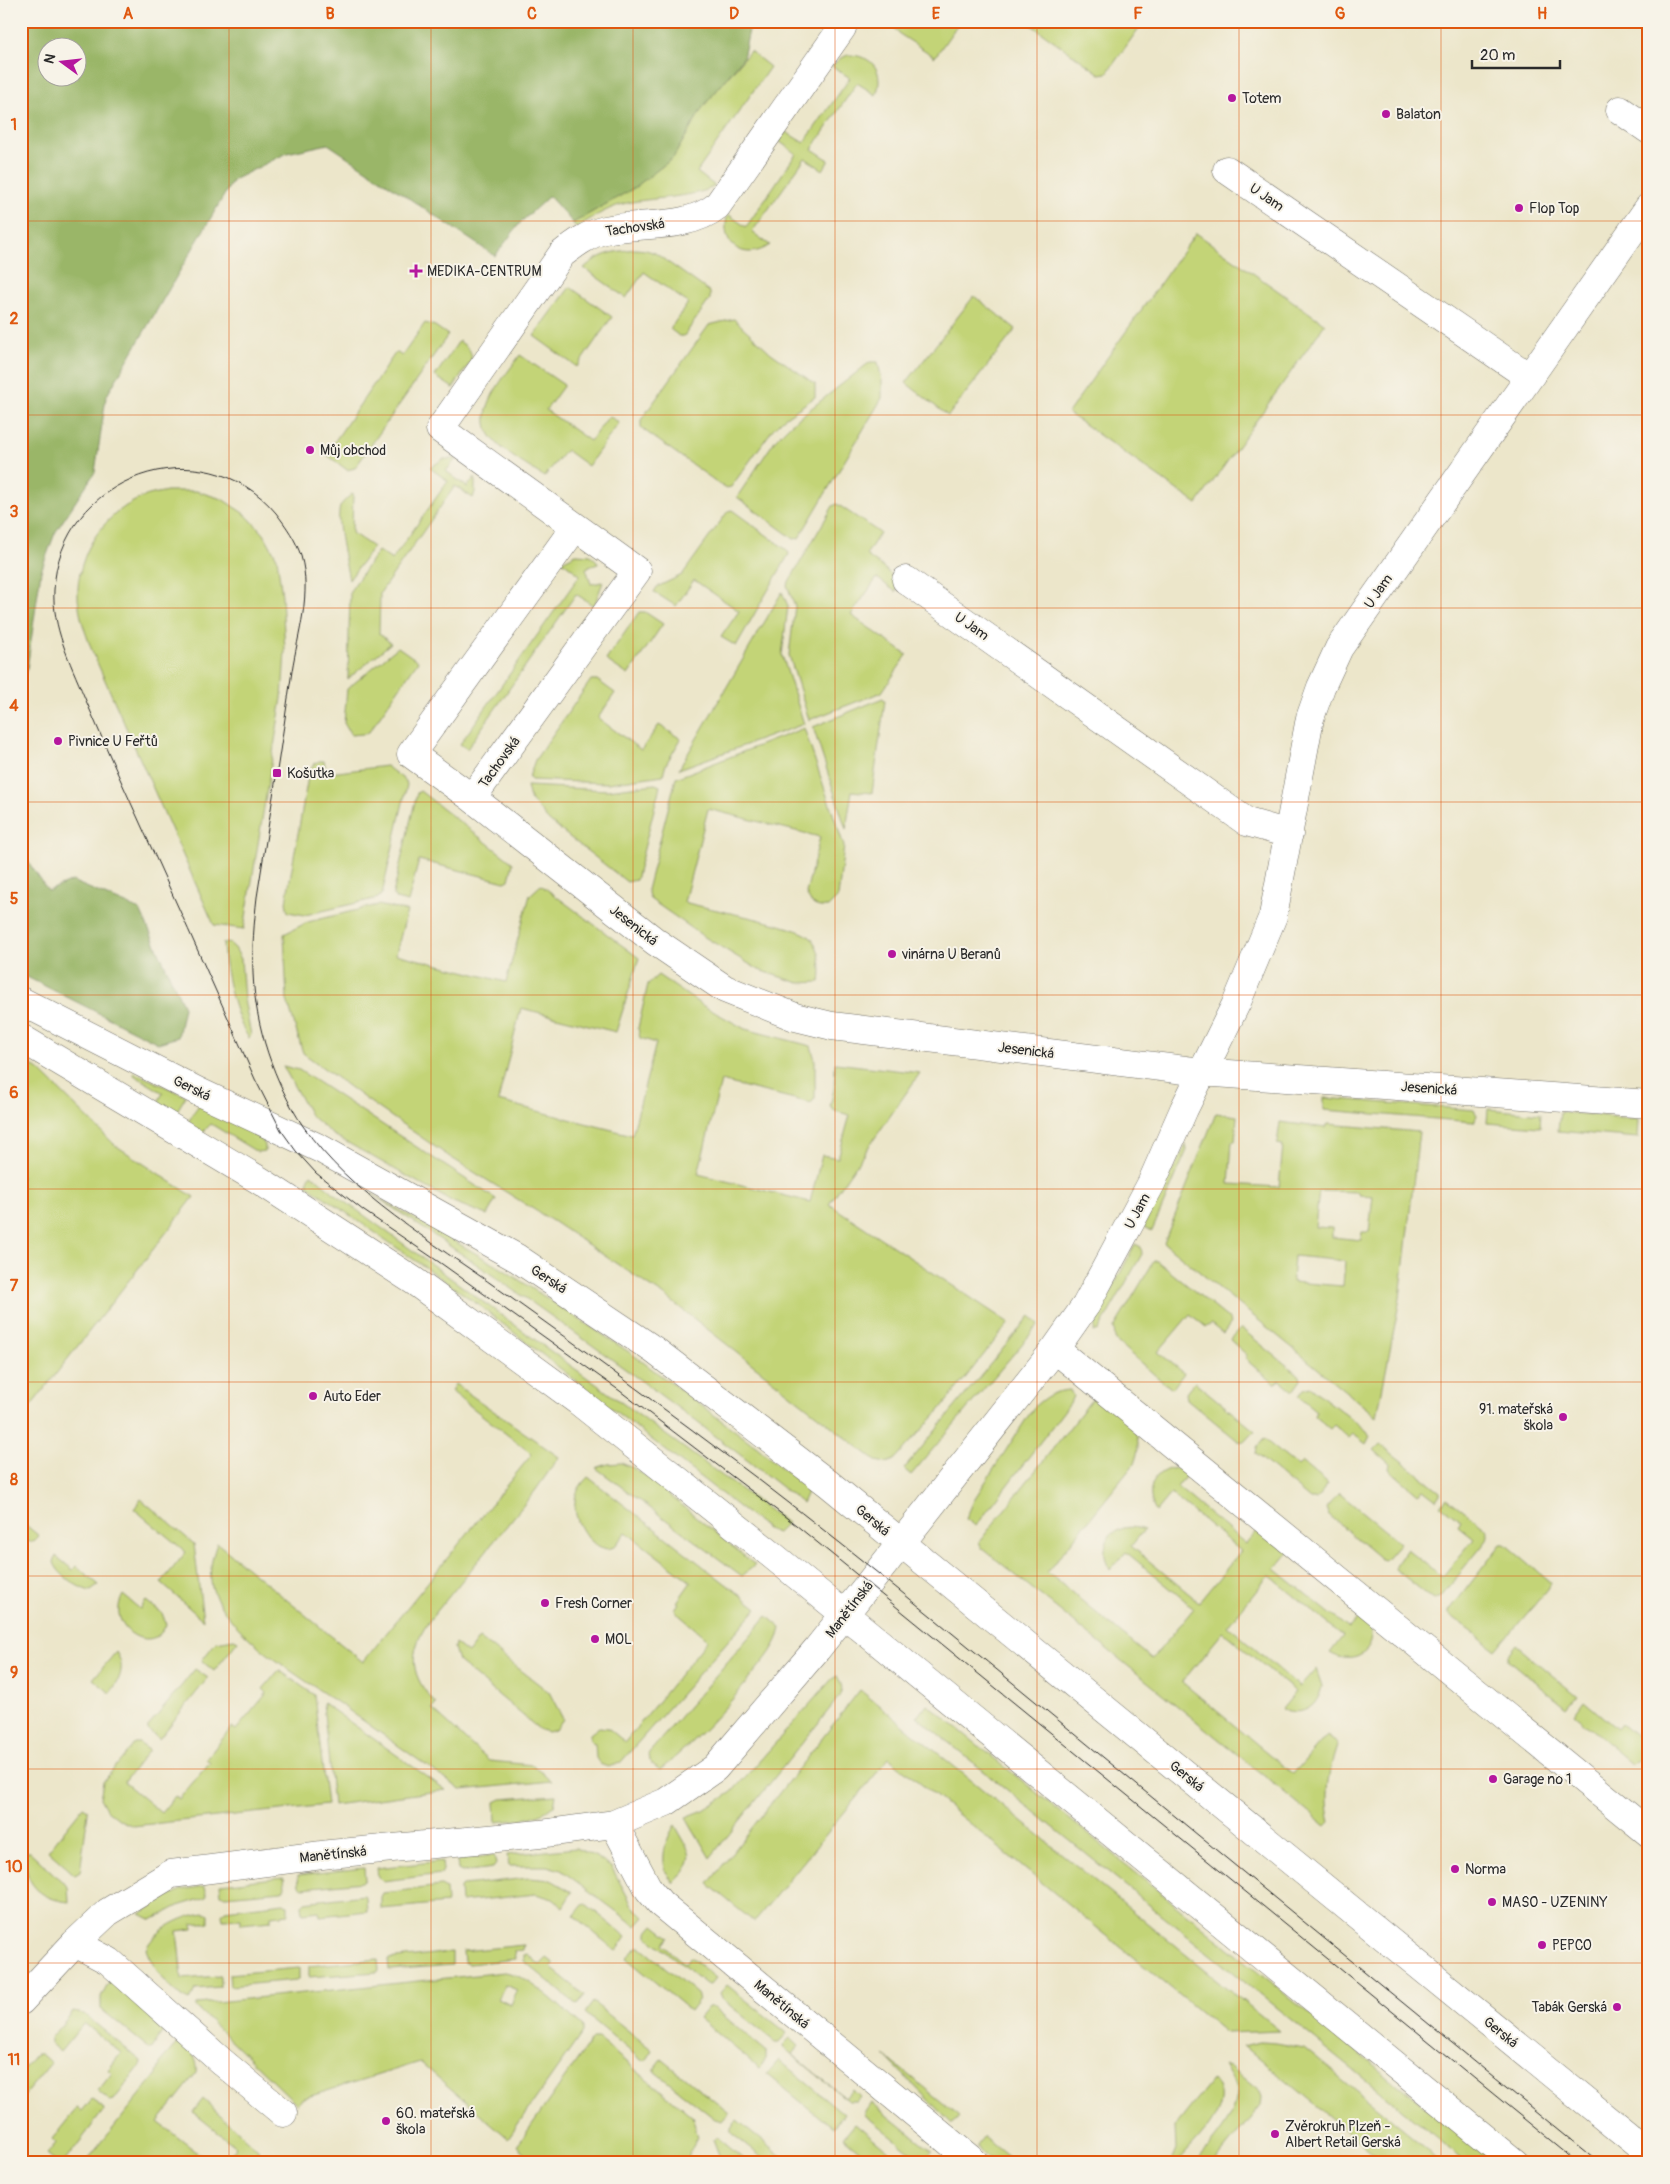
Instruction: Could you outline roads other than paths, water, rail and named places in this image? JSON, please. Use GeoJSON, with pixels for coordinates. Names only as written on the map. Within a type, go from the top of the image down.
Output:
{"type":"FeatureCollection","features":[{"type":"Feature","properties":{"kind":"street","name":"Tachovská"},"geometry":{"type":"LineString","coordinates":[[575,527],[411,754],[472,798],[637,571],[440,428],[562,254],[579,240],[605,230],[687,220],[709,212],[717,206],[836,36],[844,21]]}},
{"type":"Feature","properties":{"kind":"street"},"geometry":{"type":"LineString","coordinates":[[1620,110],[1649,130]]}},
{"type":"Feature","properties":{"kind":"street","name":"U Jam"},"geometry":{"type":"LineString","coordinates":[[1227,170],[1529,377]]}},
{"type":"Feature","properties":{"kind":"street","name":"U Jam"},"geometry":{"type":"LineString","coordinates":[[901,1544],[1055,1349],[1086,1305],[1151,1184],[1236,1002],[1273,916],[1310,718],[1321,687],[1339,648],[1649,207]]}},
{"type":"Feature","properties":{"kind":"street","name":"U Jam"},"geometry":{"type":"LineString","coordinates":[[906,580],[1247,822],[1289,834]]}},
{"type":"Feature","properties":{"kind":"street","name":"Jesenická"},"geometry":{"type":"LineString","coordinates":[[472,798],[656,942],[725,989],[795,1017],[832,1026],[1202,1072],[1649,1104]]}},
{"type":"Feature","properties":{"kind":"street","name":"Gerská"},"geometry":{"type":"LineString","coordinates":[[21,1001],[198,1092],[321,1149],[517,1258],[654,1350],[821,1478],[1649,2153]]}},
{"type":"Feature","properties":{"kind":"street"},"geometry":{"type":"LineString","coordinates":[[21,1038],[259,1180],[414,1281],[578,1401],[844,1614],[1515,2163]]}},
{"type":"Feature","properties":{"kind":"street"},"geometry":{"type":"LineString","coordinates":[[1055,1349],[1649,1833]]}},
{"type":"Feature","properties":{"kind":"street","name":"Manětínská"},"geometry":{"type":"LineString","coordinates":[[21,2001],[74,1943],[108,1912],[171,1874],[330,1854],[540,1834],[614,1824],[664,1803],[715,1768],[817,1650],[901,1544]]}},
{"type":"Feature","properties":{"kind":"street","name":"Manětínská"},"geometry":{"type":"LineString","coordinates":[[614,1824],[649,1890],[661,1904],[975,2163]]}},
{"type":"Feature","properties":{"kind":"street"},"geometry":{"type":"LineString","coordinates":[[74,1943],[109,1961],[221,2062],[283,2113]]}},
{"type":"Feature","properties":{"kind":"tram line"},"geometry":{"type":"LineString","coordinates":[[1578,2163],[796,1525],[620,1391],[442,1264],[364,1211],[316,1173],[296,1151],[281,1130],[255,1079],[107,749],[59,631],[54,604],[54,590],[62,550],[81,518],[107,492],[140,476],[175,469],[211,472],[246,486],[276,513],[294,539],[301,556],[304,570],[305,599],[257,897],[253,973],[262,1033],[275,1072],[283,1091],[303,1126],[322,1151],[369,1196],[394,1216],[628,1382],[754,1476],[848,1550],[988,1662],[1599,2163]]}},
{"type":"Feature","properties":{"kind":"place","name":"Totem"},"geometry":{"type":"Point","coordinates":[1232,98]}},
{"type":"Feature","properties":{"kind":"place","name":"Balaton"},"geometry":{"type":"Point","coordinates":[1386,114]}},
{"type":"Feature","properties":{"kind":"place","name":"Flop Top"},"geometry":{"type":"Point","coordinates":[1519,208]}},
{"type":"Feature","properties":{"kind":"place","name":"MEDIKA-CENTRUM"},"geometry":{"type":"Point","coordinates":[416,271]}},
{"type":"Feature","properties":{"kind":"place","name":"Můj obchod"},"geometry":{"type":"Point","coordinates":[310,450]}},
{"type":"Feature","properties":{"kind":"place","name":"Pivnice U Feřtů"},"geometry":{"type":"Point","coordinates":[58,741]}},
{"type":"Feature","properties":{"kind":"place","name":"Košutka"},"geometry":{"type":"Point","coordinates":[277,773]}},
{"type":"Feature","properties":{"kind":"place","name":"vinárna U Beranů"},"geometry":{"type":"Point","coordinates":[892,954]}},
{"type":"Feature","properties":{"kind":"place","name":"Auto Eder"},"geometry":{"type":"Point","coordinates":[313,1396]}},
{"type":"Feature","properties":{"kind":"place","name":"91. mateřská škola"},"geometry":{"type":"Point","coordinates":[1563,1417]}},
{"type":"Feature","properties":{"kind":"place","name":"Fresh Corner"},"geometry":{"type":"Point","coordinates":[545,1603]}},
{"type":"Feature","properties":{"kind":"place","name":"MOL"},"geometry":{"type":"Point","coordinates":[595,1639]}},
{"type":"Feature","properties":{"kind":"place","name":"Garage no 1"},"geometry":{"type":"Point","coordinates":[1493,1779]}},
{"type":"Feature","properties":{"kind":"place","name":"Norma"},"geometry":{"type":"Point","coordinates":[1455,1869]}},
{"type":"Feature","properties":{"kind":"place","name":"MASO - UZENINY"},"geometry":{"type":"Point","coordinates":[1492,1902]}},
{"type":"Feature","properties":{"kind":"place","name":"PEPCO"},"geometry":{"type":"Point","coordinates":[1542,1945]}},
{"type":"Feature","properties":{"kind":"place","name":"Tabák Gerská"},"geometry":{"type":"Point","coordinates":[1617,2007]}},
{"type":"Feature","properties":{"kind":"place","name":"60. mateřská škola"},"geometry":{"type":"Point","coordinates":[386,2121]}},
{"type":"Feature","properties":{"kind":"place","name":"Zvěrokruh Plzeň - Albert Retail Gerská"},"geometry":{"type":"Point","coordinates":[1275,2134]}}]}
